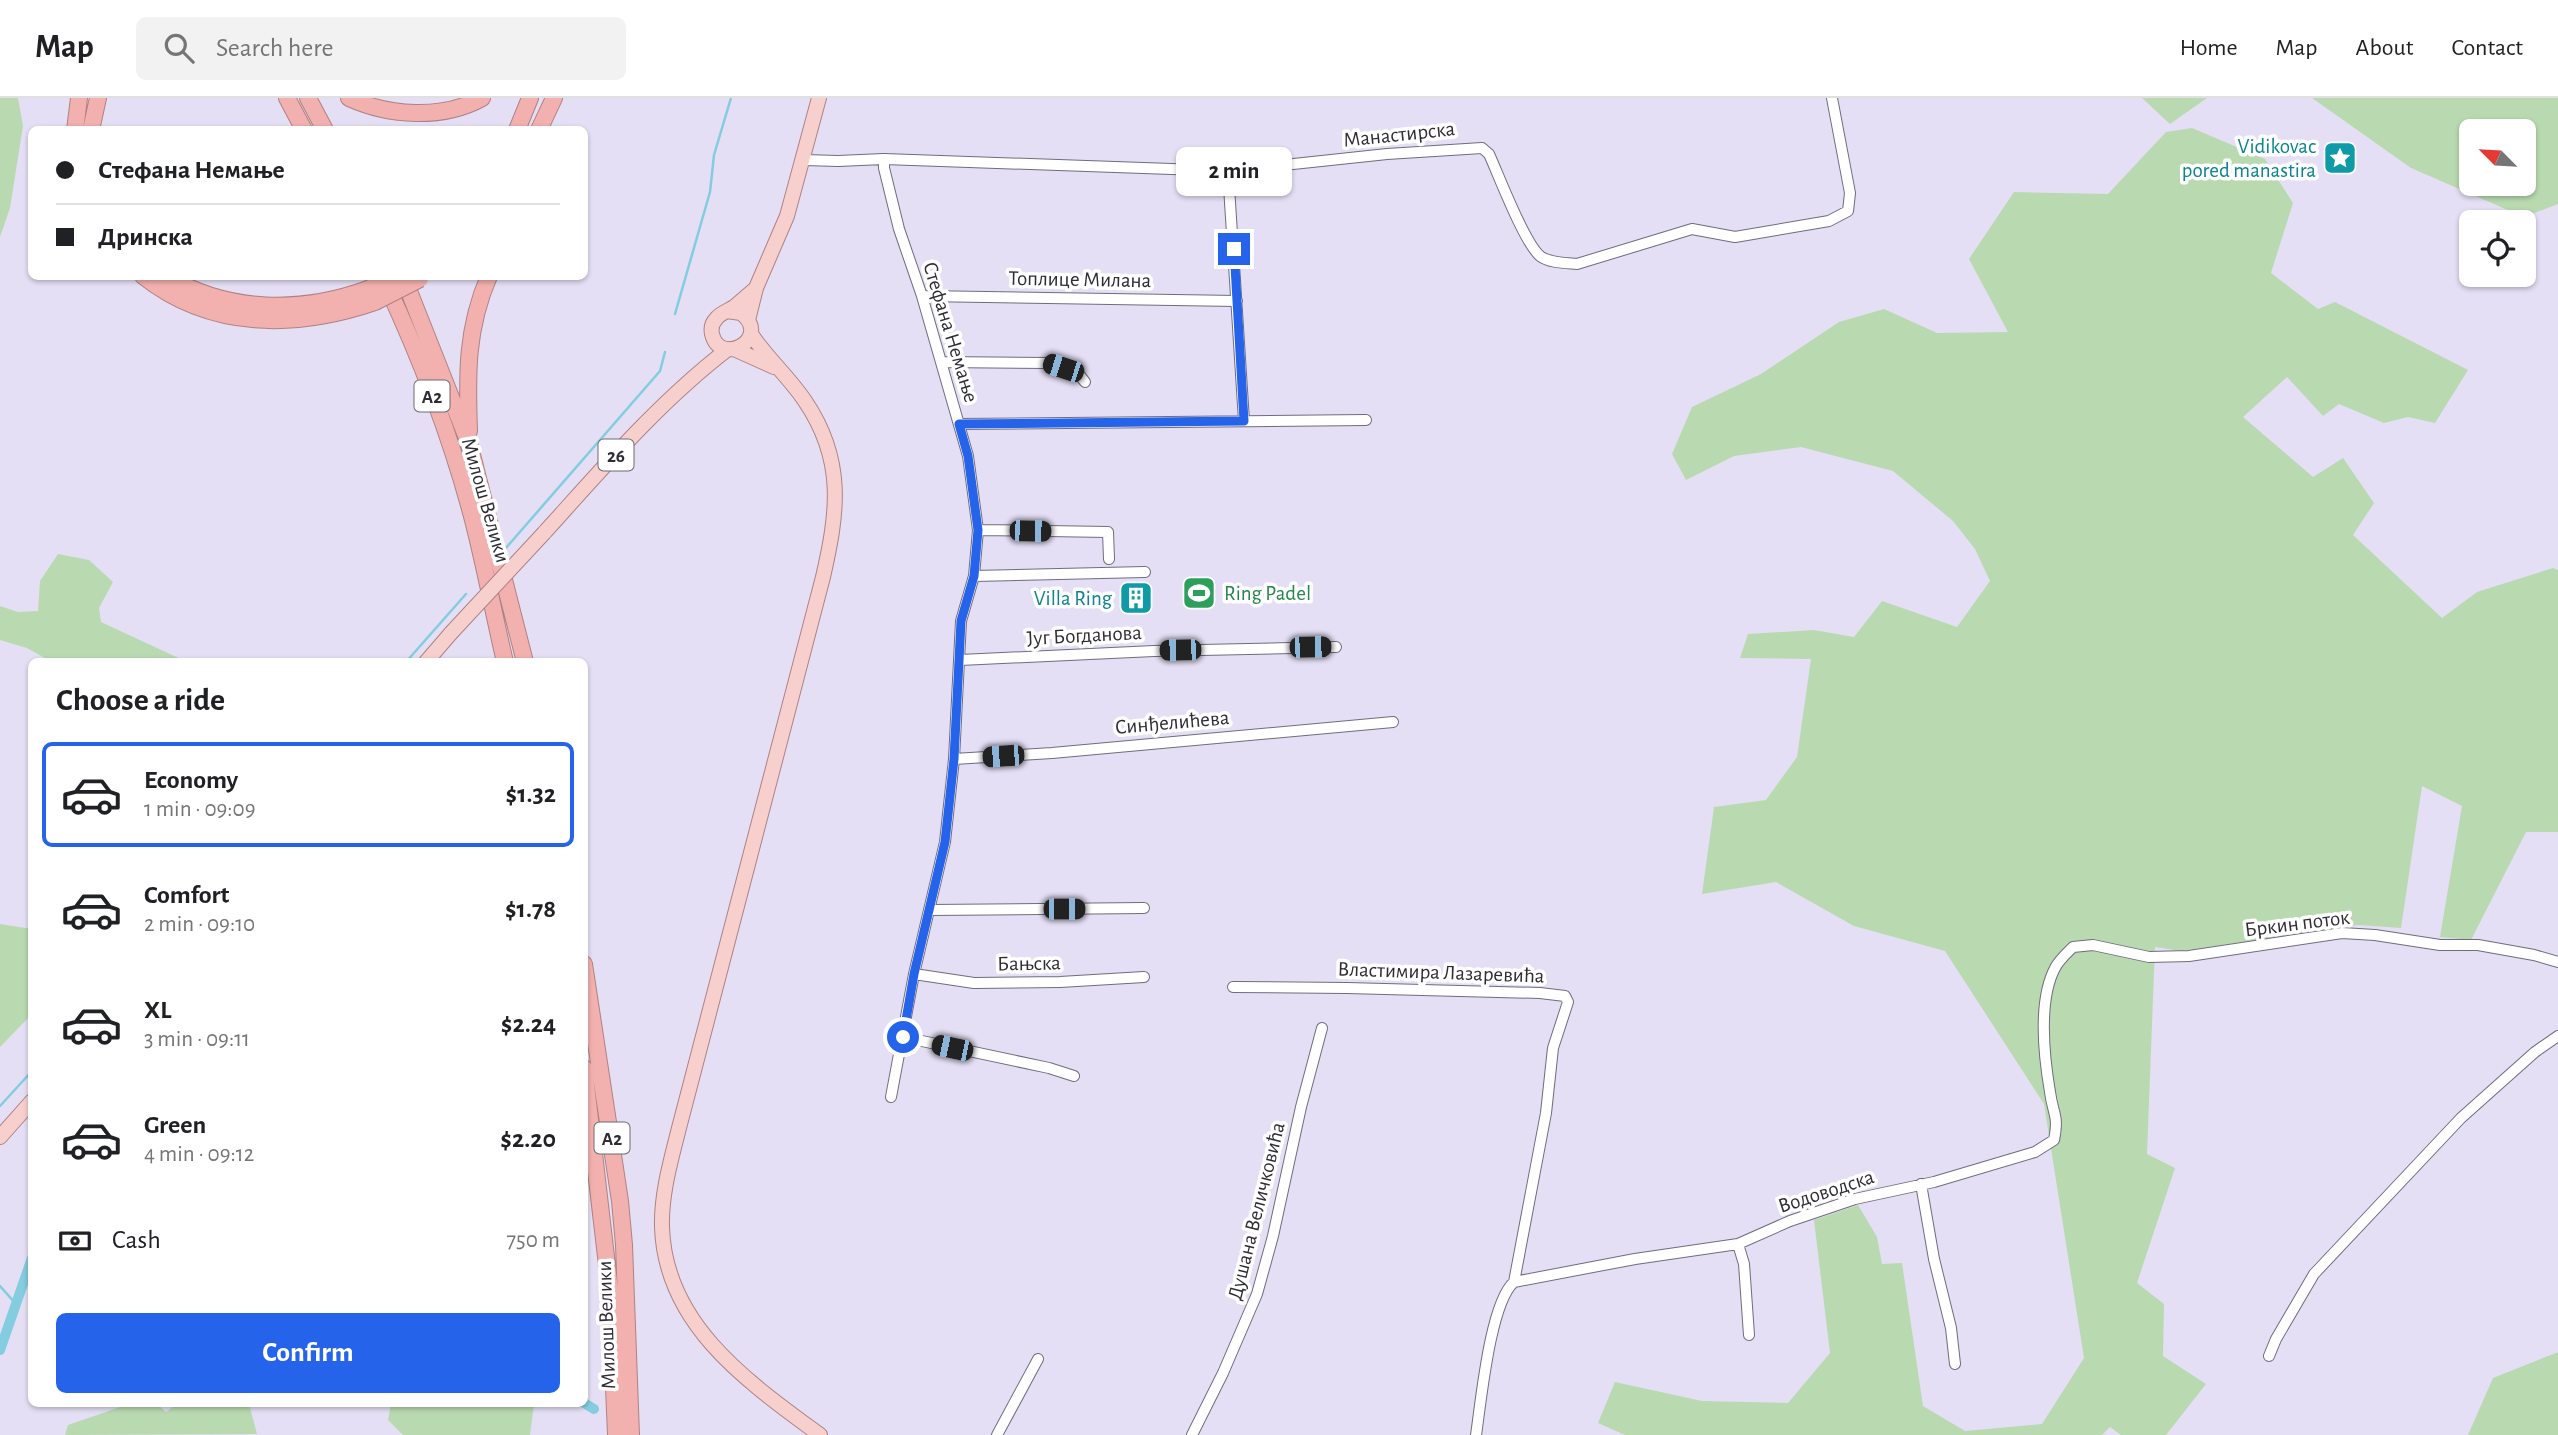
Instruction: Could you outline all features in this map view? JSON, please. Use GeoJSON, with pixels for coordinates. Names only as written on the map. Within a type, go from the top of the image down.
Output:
{"type":"FeatureCollection","features":[{"type":"Feature","properties":{"kind":"highway"},"geometry":{"type":"LineString","coordinates":[[76,126],[79,98]]}},
{"type":"Feature","properties":{"kind":"highway"},"geometry":{"type":"LineString","coordinates":[[92,126],[98,98]]}},
{"type":"Feature","properties":{"kind":"highway"},"geometry":{"type":"LineString","coordinates":[[286,98],[302,126]]}},
{"type":"Feature","properties":{"kind":"highway"},"geometry":{"type":"LineString","coordinates":[[308,98],[323,126]]}},
{"type":"Feature","properties":{"kind":"highway"},"geometry":{"type":"LineString","coordinates":[[349,98],[379,109],[425,113],[446,110],[482,98]]}},
{"type":"Feature","properties":{"kind":"highway"},"geometry":{"type":"LineString","coordinates":[[518,126],[530,98]]}},
{"type":"Feature","properties":{"kind":"highway"},"geometry":{"type":"LineString","coordinates":[[541,126],[554,98]]}},
{"type":"Feature","properties":{"kind":"highway"},"geometry":{"type":"LineString","coordinates":[[552,126],[563,98]]}},
{"type":"Feature","properties":{"kind":"highway"},"geometry":{"type":"LineString","coordinates":[[149,280],[197,307],[216,314],[258,321],[323,317],[371,295],[416,280]]}},
{"type":"Feature","properties":{"kind":"highway"},"geometry":{"type":"LineString","coordinates":[[173,280],[186,288],[209,296],[237,303],[267,306],[371,295],[390,280]]}},
{"type":"Feature","properties":{"kind":"highway","name":"Милош Велики"},"geometry":{"type":"LineString","coordinates":[[384,280],[417,358],[473,519],[504,658]]}},
{"type":"Feature","properties":{"kind":"highway","name":"Милош Велики"},"geometry":{"type":"LineString","coordinates":[[405,280],[470,443],[524,658]]}},
{"type":"Feature","properties":{"kind":"highway"},"geometry":{"type":"LineString","coordinates":[[470,443],[468,352],[474,319],[488,280]]}},
{"type":"Feature","properties":{"kind":"highway","name":"Милош Велики"},"geometry":{"type":"LineString","coordinates":[[588,990],[620,1201],[631,1435]]}},
{"type":"Feature","properties":{"kind":"highway","name":"Милош Велики"},"geometry":{"type":"LineString","coordinates":[[588,1102],[610,1291],[615,1435]]}},
{"type":"Feature","properties":{"kind":"main road","name":"26"},"geometry":{"type":"LineString","coordinates":[[430,658],[608,463],[691,379],[731,349],[742,347],[749,327],[756,288],[782,229],[804,160],[819,98]]}},
{"type":"Feature","properties":{"kind":"main road","name":"26"},"geometry":{"type":"LineString","coordinates":[[691,379],[713,338],[714,320],[756,288]]}},
{"type":"Feature","properties":{"kind":"main road"},"geometry":{"type":"LineString","coordinates":[[727,311],[741,313],[806,401],[826,442],[835,481],[835,523],[679,1128],[666,1186],[662,1227],[668,1270],[683,1307],[694,1325],[716,1352],[820,1435]]}},
{"type":"Feature","properties":{"kind":"main road"},"geometry":{"type":"LineString","coordinates":[[713,338],[718,344],[784,373]]}},
{"type":"Feature","properties":{"kind":"main road"},"geometry":{"type":"LineString","coordinates":[[0,1137],[28,1106]]}},
{"type":"Feature","properties":{"kind":"street","name":"Манастирска"},"geometry":{"type":"LineString","coordinates":[[804,160],[884,159],[1228,171],[1387,154],[1482,148],[1489,154],[1530,243],[1542,257],[1559,263],[1577,264],[1692,229],[1735,237],[1840,217],[1848,211],[1850,194],[1832,98]]}},
{"type":"Feature","properties":{"kind":"street","name":"Стефана Немање"},"geometry":{"type":"LineString","coordinates":[[884,159],[899,229],[922,296],[968,456],[978,530],[974,576],[965,590],[961,621],[954,759],[945,842],[914,974],[891,1097]]}},
{"type":"Feature","properties":{"kind":"street"},"geometry":{"type":"LineString","coordinates":[[1228,171],[1244,421]]}},
{"type":"Feature","properties":{"kind":"street","name":"Топлице Милана"},"geometry":{"type":"LineString","coordinates":[[922,296],[1237,301]]}},
{"type":"Feature","properties":{"kind":"street"},"geometry":{"type":"LineString","coordinates":[[941,362],[1049,363],[1078,373],[1085,382]]}},
{"type":"Feature","properties":{"kind":"street"},"geometry":{"type":"LineString","coordinates":[[959,424],[1366,420]]}},
{"type":"Feature","properties":{"kind":"street"},"geometry":{"type":"LineString","coordinates":[[978,530],[1108,532],[1109,559]]}},
{"type":"Feature","properties":{"kind":"street"},"geometry":{"type":"LineString","coordinates":[[974,576],[1145,572]]}},
{"type":"Feature","properties":{"kind":"street","name":"Југ Богданова"},"geometry":{"type":"LineString","coordinates":[[960,660],[1154,650],[1336,647]]}},
{"type":"Feature","properties":{"kind":"street","name":"Синђелићева"},"geometry":{"type":"LineString","coordinates":[[954,759],[1052,753],[1392,722]]}},
{"type":"Feature","properties":{"kind":"street"},"geometry":{"type":"LineString","coordinates":[[930,910],[1144,908]]}},
{"type":"Feature","properties":{"kind":"street","name":"Бркин поток"},"geometry":{"type":"LineString","coordinates":[[2123,951],[2149,957],[2189,956],[2342,933],[2440,945],[2487,947],[2558,962]]}},
{"type":"Feature","properties":{"kind":"street","name":"Водоводска"},"geometry":{"type":"LineString","coordinates":[[1514,1282],[1635,1259],[1738,1244],[1790,1221],[1855,1199],[1921,1184],[2035,1152],[2054,1140],[2058,1121],[2050,1095],[2045,1010],[2051,978],[2057,965],[2073,947],[2093,945],[2123,951]]}},
{"type":"Feature","properties":{"kind":"street","name":"Бањска"},"geometry":{"type":"LineString","coordinates":[[914,974],[974,983],[1144,977]]}},
{"type":"Feature","properties":{"kind":"street","name":"Властимира Лазаревића"},"geometry":{"type":"LineString","coordinates":[[1233,987],[1360,988],[1565,996],[1569,1002],[1553,1048],[1546,1113],[1514,1282]]}},
{"type":"Feature","properties":{"kind":"street","name":"Душана Величковића"},"geometry":{"type":"LineString","coordinates":[[1192,1435],[1223,1373],[1257,1294],[1322,1028]]}},
{"type":"Feature","properties":{"kind":"street"},"geometry":{"type":"LineString","coordinates":[[903,1037],[1049,1068],[1074,1076]]}},
{"type":"Feature","properties":{"kind":"street"},"geometry":{"type":"LineString","coordinates":[[2269,1356],[2314,1274],[2461,1118],[2535,1052],[2558,1037]]}},
{"type":"Feature","properties":{"kind":"street"},"geometry":{"type":"LineString","coordinates":[[1921,1184],[1934,1259],[1951,1328],[1955,1364]]}},
{"type":"Feature","properties":{"kind":"street"},"geometry":{"type":"LineString","coordinates":[[1738,1244],[1744,1264],[1749,1335]]}},
{"type":"Feature","properties":{"kind":"street"},"geometry":{"type":"LineString","coordinates":[[1476,1435],[1492,1334],[1507,1290],[1514,1282]]}},
{"type":"Feature","properties":{"kind":"street"},"geometry":{"type":"LineString","coordinates":[[997,1435],[1038,1359]]}},
{"type":"Feature","properties":{"kind":"green space"},"geometry":{"type":"Polygon","coordinates":[[[0,98],[18,98],[23,126],[10,208],[0,237],[0,98]]]}},
{"type":"Feature","properties":{"kind":"green space"},"geometry":{"type":"Polygon","coordinates":[[[2142,98],[2207,98],[2170,124],[2142,98]]]}},
{"type":"Feature","properties":{"kind":"green space"},"geometry":{"type":"Polygon","coordinates":[[[2312,98],[2558,98],[2558,204],[2536,212],[2536,210],[2508,210],[2476,196],[2536,196],[2536,119],[2459,119],[2459,189],[2411,168],[2312,98]]]}},
{"type":"Feature","properties":{"kind":"green space"},"geometry":{"type":"Polygon","coordinates":[[[2192,128],[2265,159],[2293,203],[2271,273],[2318,309],[2335,302],[2468,370],[2435,423],[2408,417],[2384,423],[2339,404],[2323,416],[2287,377],[2243,417],[2313,477],[2343,458],[2374,503],[2353,535],[2442,618],[2477,592],[2553,568],[2558,570],[2558,832],[2526,832],[2471,940],[2440,937],[2462,806],[2422,786],[2401,928],[2358,925],[2181,951],[2155,947],[2147,1154],[2175,1168],[2137,1283],[2164,1304],[2163,1356],[2206,1384],[2166,1435],[2121,1435],[2110,1427],[2102,1435],[1625,1435],[1598,1423],[1615,1382],[1702,1401],[1788,1403],[1830,1353],[1814,1220],[1858,1205],[1877,1237],[1882,1264],[1902,1263],[1923,1406],[1965,1431],[2042,1424],[2084,1358],[2044,1104],[1945,951],[1854,926],[1776,882],[1702,894],[1714,807],[1766,800],[1797,757],[1811,659],[1740,658],[1748,634],[1814,630],[1854,637],[1882,601],[1957,627],[1990,581],[1975,549],[1953,521],[1893,471],[1801,447],[1734,456],[1686,480],[1672,454],[1692,407],[1761,374],[1839,322],[1884,309],[1937,333],[2008,332],[1969,259],[2014,192],[2108,194],[2166,132],[2192,128]]]}},
{"type":"Feature","properties":{"kind":"green space"},"geometry":{"type":"Polygon","coordinates":[[[58,554],[89,560],[113,582],[99,608],[101,622],[179,658],[45,658],[27,648],[0,640],[0,606],[18,612],[38,611],[40,581],[58,554]]]}},
{"type":"Feature","properties":{"kind":"green space"},"geometry":{"type":"Polygon","coordinates":[[[0,924],[28,928],[28,1018],[0,1047],[0,924]]]}},
{"type":"Feature","properties":{"kind":"green space"},"geometry":{"type":"Polygon","coordinates":[[[2558,1352],[2558,1435],[2468,1435],[2493,1378],[2558,1352]]]}},
{"type":"Feature","properties":{"kind":"green space"},"geometry":{"type":"Polygon","coordinates":[[[120,1407],[160,1407],[166,1412],[173,1407],[250,1407],[257,1434],[65,1435],[68,1425],[120,1407]]]}},
{"type":"Feature","properties":{"kind":"green space"},"geometry":{"type":"Polygon","coordinates":[[[390,1407],[534,1407],[530,1435],[403,1435],[388,1420],[390,1407]]]}},
{"type":"Feature","properties":{"kind":"waterway"},"geometry":{"type":"LineString","coordinates":[[675,314],[710,192],[714,155],[731,98]]}},
{"type":"Feature","properties":{"kind":"waterway"},"geometry":{"type":"LineString","coordinates":[[505,549],[660,371],[665,352]]}},
{"type":"Feature","properties":{"kind":"waterway"},"geometry":{"type":"LineString","coordinates":[[410,658],[466,594]]}},
{"type":"Feature","properties":{"kind":"waterway"},"geometry":{"type":"LineString","coordinates":[[0,1106],[28,1075]]}},
{"type":"Feature","properties":{"kind":"waterway"},"geometry":{"type":"LineString","coordinates":[[0,1350],[28,1270]]}},
{"type":"Feature","properties":{"kind":"waterway"},"geometry":{"type":"LineString","coordinates":[[0,1286],[16,1304]]}},
{"type":"Feature","properties":{"kind":"waterway"},"geometry":{"type":"LineString","coordinates":[[588,1405],[594,1409]]}},
{"type":"Feature","properties":{"kind":"place","name":"Vidikovac pored manastira"},"geometry":{"type":"Point","coordinates":[2340,158]}},
{"type":"Feature","properties":{"kind":"place","name":"Ring Padel"},"geometry":{"type":"Point","coordinates":[1199,593]}},
{"type":"Feature","properties":{"kind":"place","name":"Villa Ring"},"geometry":{"type":"Point","coordinates":[1136,598]}},
{"type":"Feature","properties":{"kind":"route"},"geometry":{"type":"LineString","coordinates":[[903,1037],[914,974],[945,842],[954,759],[961,621],[974,576],[978,530],[968,456],[959,424],[1244,421],[1234,249]]}}]}
